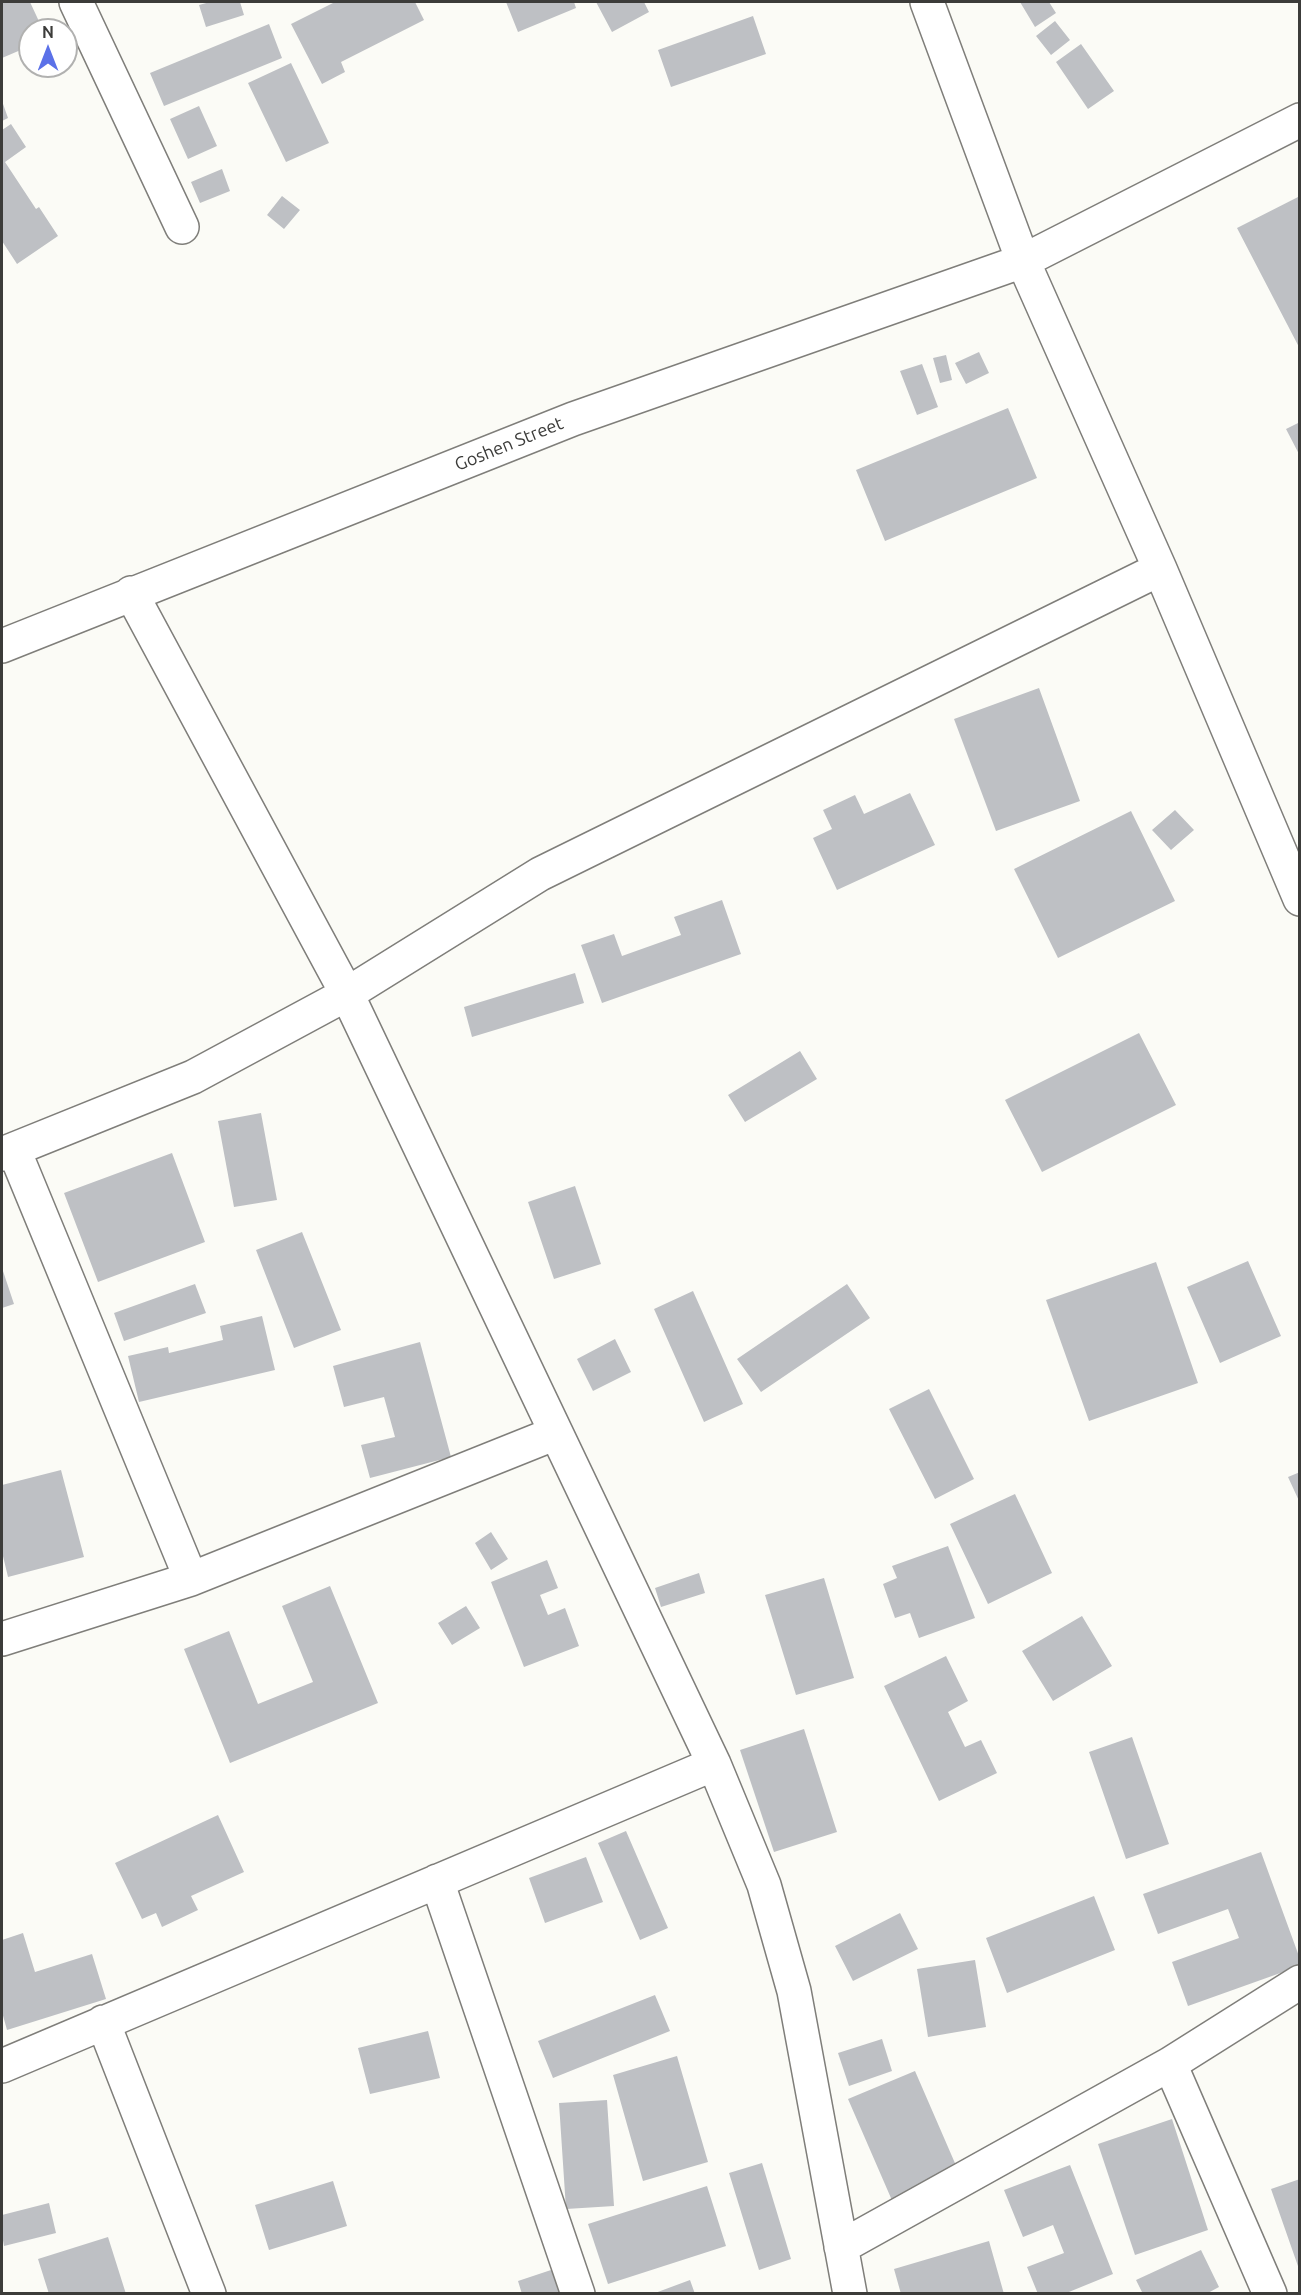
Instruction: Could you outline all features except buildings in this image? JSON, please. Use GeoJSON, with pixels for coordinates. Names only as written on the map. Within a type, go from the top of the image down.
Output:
{"type":"FeatureCollection","features":[{"type":"Feature","properties":{"kind":"street"},"geometry":{"type":"LineString","coordinates":[[76,2],[182,227]]}},
{"type":"Feature","properties":{"kind":"street"},"geometry":{"type":"LineString","coordinates":[[927,2],[1023,261],[1160,569],[1299,899]]}},
{"type":"Feature","properties":{"kind":"street","name":"Goshen Street"},"geometry":{"type":"LineString","coordinates":[[2,646],[573,419],[1023,261],[1299,120]]}},
{"type":"Feature","properties":{"kind":"street"},"geometry":{"type":"LineString","coordinates":[[191,1579],[8,1152],[193,1077],[347,994],[540,874],[1160,569]]}},
{"type":"Feature","properties":{"kind":"street"},"geometry":{"type":"LineString","coordinates":[[131,593],[347,994],[714,1764],[764,1886],[794,1991],[850,2294]]}},
{"type":"Feature","properties":{"kind":"street"},"geometry":{"type":"LineString","coordinates":[[2,1639],[191,1579],[556,1433]]}},
{"type":"Feature","properties":{"kind":"street"},"geometry":{"type":"LineString","coordinates":[[2,2066],[714,1764]]}},
{"type":"Feature","properties":{"kind":"street"},"geometry":{"type":"LineString","coordinates":[[437,1881],[578,2294]]}},
{"type":"Feature","properties":{"kind":"street"},"geometry":{"type":"LineString","coordinates":[[841,2247],[1170,2064],[1299,1982]]}},
{"type":"Feature","properties":{"kind":"street"},"geometry":{"type":"LineString","coordinates":[[104,2022],[209,2294]]}},
{"type":"Feature","properties":{"kind":"street"},"geometry":{"type":"LineString","coordinates":[[1170,2064],[1270,2294]]}}]}
